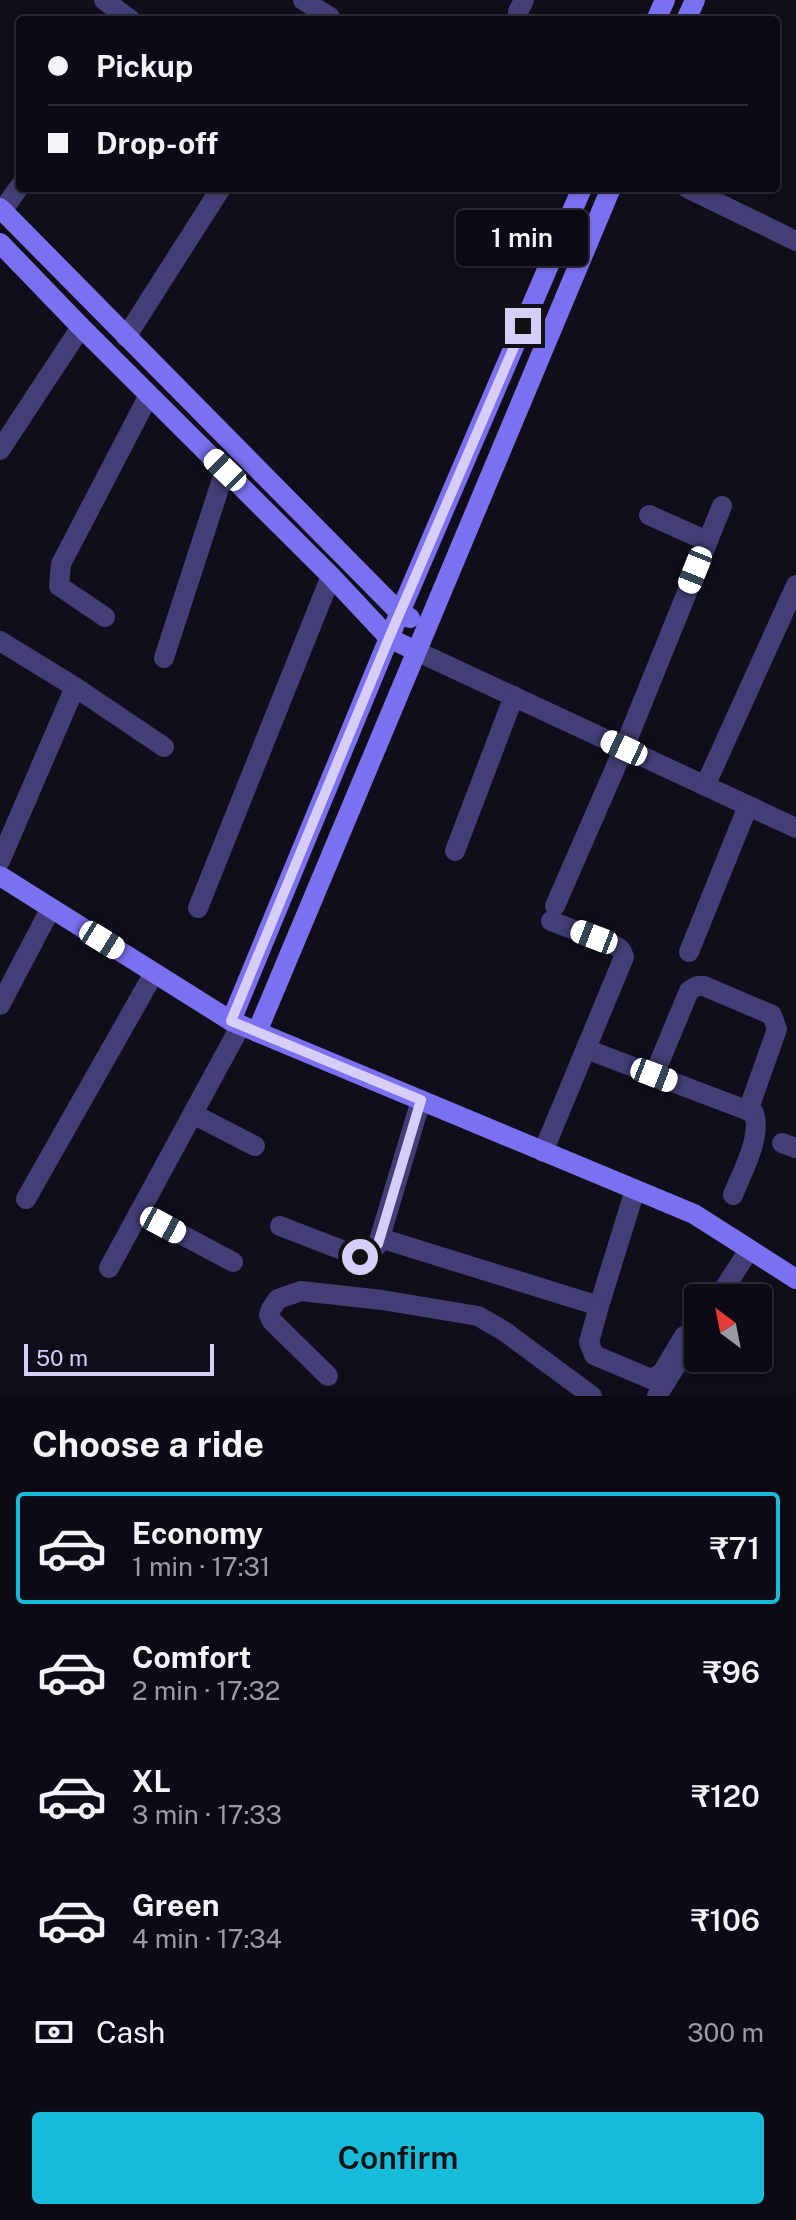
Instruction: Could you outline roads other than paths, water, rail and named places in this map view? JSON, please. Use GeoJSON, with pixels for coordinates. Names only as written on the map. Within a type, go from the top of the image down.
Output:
{"type":"FeatureCollection","features":[{"type":"Feature","properties":{"kind":"street"},"geometry":{"type":"LineString","coordinates":[[104,0],[126,16]]}},
{"type":"Feature","properties":{"kind":"street"},"geometry":{"type":"LineString","coordinates":[[303,0],[333,12]]}},
{"type":"Feature","properties":{"kind":"street"},"geometry":{"type":"LineString","coordinates":[[16,191],[1,209],[400,613],[426,626]]}},
{"type":"Feature","properties":{"kind":"street"},"geometry":{"type":"LineString","coordinates":[[126,337],[218,192]]}},
{"type":"Feature","properties":{"kind":"street"},"geometry":{"type":"LineString","coordinates":[[243,1026],[389,638],[580,192]]}},
{"type":"Feature","properties":{"kind":"street"},"geometry":{"type":"LineString","coordinates":[[109,1268],[243,1026],[416,651],[609,192]]}},
{"type":"Feature","properties":{"kind":"street"},"geometry":{"type":"LineString","coordinates":[[695,192],[796,241]]}},
{"type":"Feature","properties":{"kind":"street"},"geometry":{"type":"LineString","coordinates":[[0,243],[389,638],[748,806],[795,825]]}},
{"type":"Feature","properties":{"kind":"street"},"geometry":{"type":"LineString","coordinates":[[0,450],[81,327]]}},
{"type":"Feature","properties":{"kind":"street"},"geometry":{"type":"LineString","coordinates":[[105,617],[59,586],[61,564],[149,395]]}},
{"type":"Feature","properties":{"kind":"street"},"geometry":{"type":"LineString","coordinates":[[164,658],[225,470]]}},
{"type":"Feature","properties":{"kind":"street"},"geometry":{"type":"LineString","coordinates":[[543,1152],[624,957],[616,946],[553,914],[722,506]]}},
{"type":"Feature","properties":{"kind":"street"},"geometry":{"type":"LineString","coordinates":[[649,515],[707,541]]}},
{"type":"Feature","properties":{"kind":"street"},"geometry":{"type":"LineString","coordinates":[[198,908],[331,576]]}},
{"type":"Feature","properties":{"kind":"street"},"geometry":{"type":"LineString","coordinates":[[705,786],[796,585]]}},
{"type":"Feature","properties":{"kind":"street"},"geometry":{"type":"LineString","coordinates":[[0,641],[164,747]]}},
{"type":"Feature","properties":{"kind":"street"},"geometry":{"type":"LineString","coordinates":[[0,861],[75,687]]}},
{"type":"Feature","properties":{"kind":"street"},"geometry":{"type":"LineString","coordinates":[[455,851],[514,696]]}},
{"type":"Feature","properties":{"kind":"street"},"geometry":{"type":"LineString","coordinates":[[689,952],[748,806]]}},
{"type":"Feature","properties":{"kind":"street"},"geometry":{"type":"LineString","coordinates":[[0,876],[243,1026],[694,1214],[796,1279]]}},
{"type":"Feature","properties":{"kind":"street"},"geometry":{"type":"LineString","coordinates":[[0,1005],[51,908]]}},
{"type":"Feature","properties":{"kind":"street"},"geometry":{"type":"LineString","coordinates":[[26,1199],[154,973]]}},
{"type":"Feature","properties":{"kind":"street"},"geometry":{"type":"LineString","coordinates":[[654,1075],[689,991],[704,986],[772,1015],[776,1022],[777,1029],[748,1111]]}},
{"type":"Feature","properties":{"kind":"street"},"geometry":{"type":"LineString","coordinates":[[586,1049],[754,1113],[757,1134],[733,1195]]}},
{"type":"Feature","properties":{"kind":"street"},"geometry":{"type":"LineString","coordinates":[[280,1226],[360,1257],[370,1253],[380,1238],[421,1100]]}},
{"type":"Feature","properties":{"kind":"street"},"geometry":{"type":"LineString","coordinates":[[193,1114],[255,1146]]}},
{"type":"Feature","properties":{"kind":"street"},"geometry":{"type":"LineString","coordinates":[[635,1190],[589,1342],[594,1355],[651,1379],[662,1373],[684,1343]]}},
{"type":"Feature","properties":{"kind":"street"},"geometry":{"type":"LineString","coordinates":[[139,1212],[233,1262]]}},
{"type":"Feature","properties":{"kind":"street"},"geometry":{"type":"LineString","coordinates":[[380,1238],[599,1306]]}},
{"type":"Feature","properties":{"kind":"street"},"geometry":{"type":"LineString","coordinates":[[727,1284],[749,1250]]}},
{"type":"Feature","properties":{"kind":"street"},"geometry":{"type":"LineString","coordinates":[[328,1376],[272,1321],[269,1315],[278,1299],[301,1291],[330,1293],[478,1316],[504,1331],[592,1396]]}},
{"type":"Feature","properties":{"kind":"street"},"geometry":{"type":"LineString","coordinates":[[657,1396],[684,1346]]}}]}
